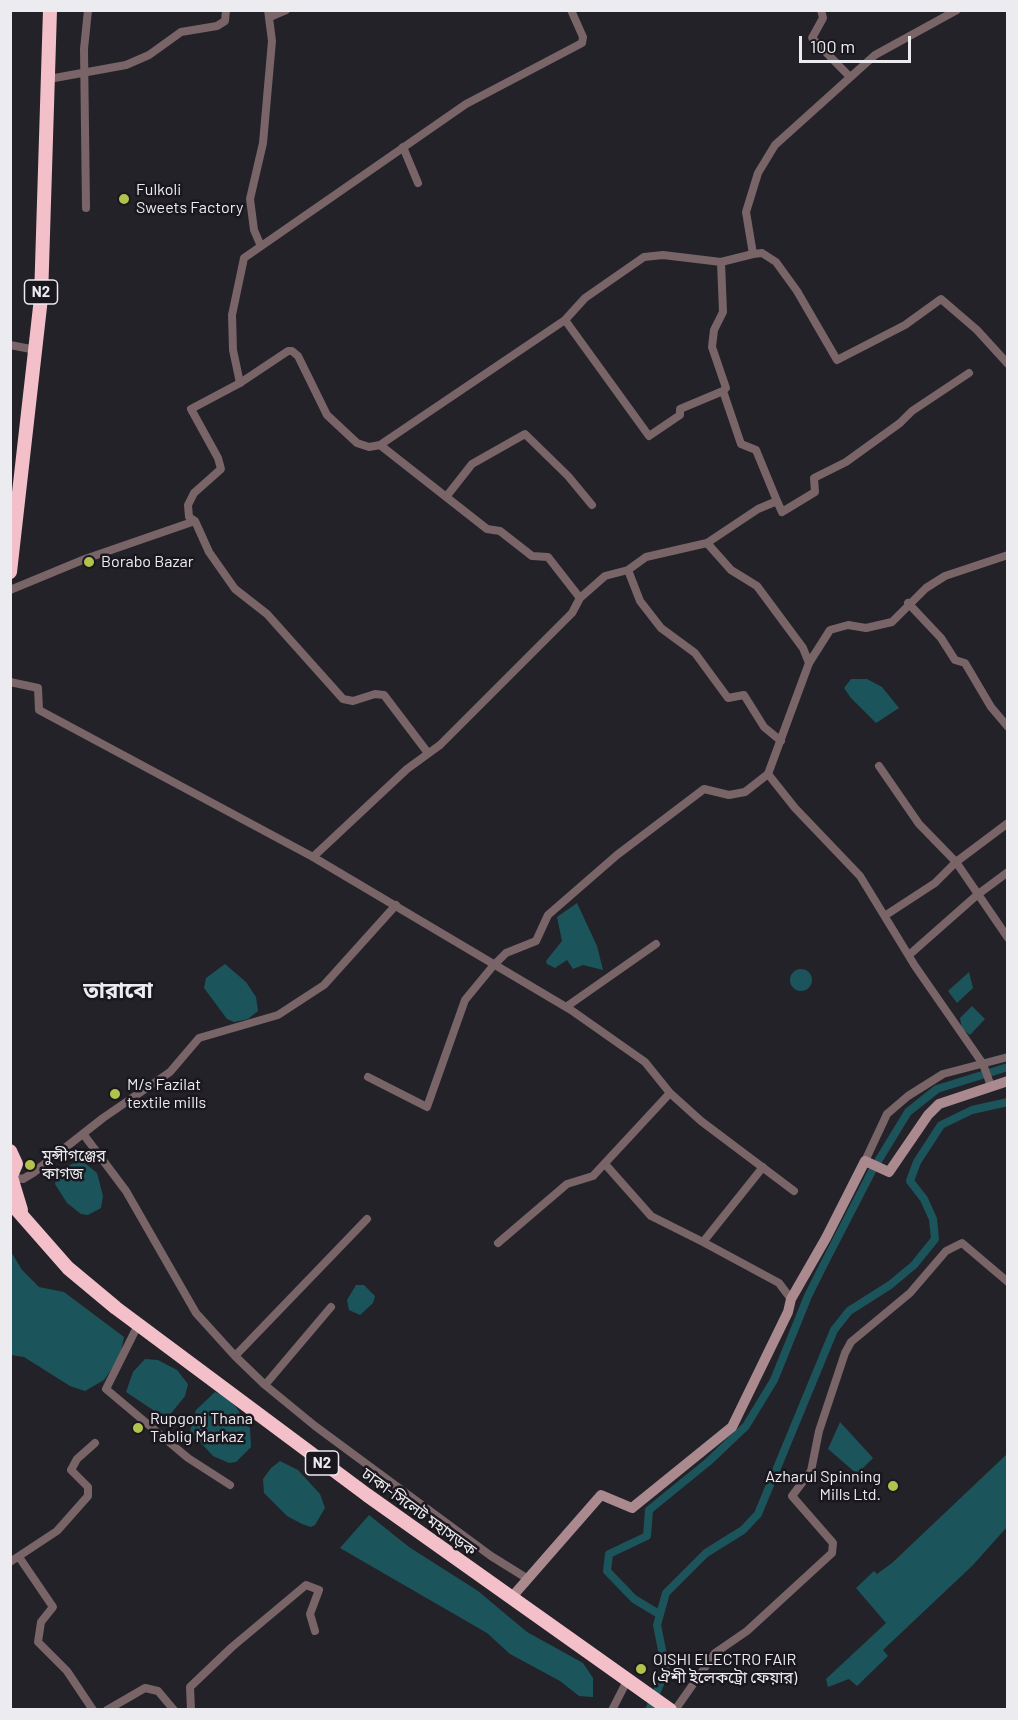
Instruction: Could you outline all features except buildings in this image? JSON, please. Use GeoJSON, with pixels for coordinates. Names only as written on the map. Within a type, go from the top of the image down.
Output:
{"type":"FeatureCollection","features":[{"type":"Feature","properties":{"kind":"highway","name":"N2"},"geometry":{"type":"LineString","coordinates":[[10,572],[36,350],[41,287],[50,10]]}},
{"type":"Feature","properties":{"kind":"highway","name":"N2"},"geometry":{"type":"LineString","coordinates":[[10,1151],[16,1164],[11,1178]]}},
{"type":"Feature","properties":{"kind":"highway","name":"ঢাকা-সিলেট মহাসড়ক"},"geometry":{"type":"LineString","coordinates":[[11,1178],[22,1213]]}},
{"type":"Feature","properties":{"kind":"highway","name":"ঢাকা-সিলেট মহাসড়ক"},"geometry":{"type":"LineString","coordinates":[[10,1202],[68,1268],[138,1325],[264,1421],[511,1598],[671,1709]]}},
{"type":"Feature","properties":{"kind":"street"},"geometry":{"type":"LineString","coordinates":[[86,208],[84,72],[88,10]]}},
{"type":"Feature","properties":{"kind":"street"},"geometry":{"type":"LineString","coordinates":[[49,79],[126,64],[149,56],[181,32],[217,26],[225,21],[226,10]]}},
{"type":"Feature","properties":{"kind":"street"},"geometry":{"type":"LineString","coordinates":[[260,244],[254,230],[250,199],[261,158],[272,40],[269,14],[286,10]]}},
{"type":"Feature","properties":{"kind":"street"},"geometry":{"type":"LineString","coordinates":[[240,383],[233,350],[232,315],[244,258],[260,244],[466,104],[582,43],[583,37],[571,10]]}},
{"type":"Feature","properties":{"kind":"street"},"geometry":{"type":"LineString","coordinates":[[821,10],[823,18],[812,38],[850,77]]}},
{"type":"Feature","properties":{"kind":"street"},"geometry":{"type":"LineString","coordinates":[[753,254],[746,212],[758,173],[775,145],[875,55],[957,10]]}},
{"type":"Feature","properties":{"kind":"street"},"geometry":{"type":"LineString","coordinates":[[403,147],[418,183]]}},
{"type":"Feature","properties":{"kind":"street"},"geometry":{"type":"LineString","coordinates":[[428,753],[384,695],[375,694],[353,701],[344,699],[267,614],[235,589],[209,552],[195,521],[189,517],[188,505],[194,493],[221,469],[218,458],[191,409],[240,383],[288,351],[292,351],[298,356],[327,415],[357,443],[369,447],[380,446],[565,320],[585,298],[644,257],[663,255],[721,262],[762,253],[776,262],[797,291],[837,360],[905,325],[941,299],[977,330],[1008,364]]}},
{"type":"Feature","properties":{"kind":"street"},"geometry":{"type":"LineString","coordinates":[[565,320],[649,436],[680,415],[680,409],[726,388],[712,347],[714,330],[723,312],[721,262]]}},
{"type":"Feature","properties":{"kind":"street"},"geometry":{"type":"LineString","coordinates":[[10,345],[36,350]]}},
{"type":"Feature","properties":{"kind":"street"},"geometry":{"type":"LineString","coordinates":[[723,391],[741,444],[756,450],[782,512],[815,492],[814,478],[846,462],[949,384],[969,373]]}},
{"type":"Feature","properties":{"kind":"street"},"geometry":{"type":"LineString","coordinates":[[446,497],[472,464],[525,434],[562,470],[592,504]]}},
{"type":"Feature","properties":{"kind":"street"},"geometry":{"type":"LineString","coordinates":[[380,446],[487,529],[500,531],[532,556],[548,557],[580,598]]}},
{"type":"Feature","properties":{"kind":"street"},"geometry":{"type":"LineString","coordinates":[[313,857],[407,769],[428,753],[572,613],[580,598],[604,576],[628,570],[646,557],[707,543],[758,508],[777,501]]}},
{"type":"Feature","properties":{"kind":"street"},"geometry":{"type":"LineString","coordinates":[[10,591],[85,559],[195,521]]}},
{"type":"Feature","properties":{"kind":"street"},"geometry":{"type":"LineString","coordinates":[[707,543],[730,570],[757,586],[803,648],[810,663]]}},
{"type":"Feature","properties":{"kind":"street"},"geometry":{"type":"LineString","coordinates":[[368,1077],[427,1107],[465,1000],[506,953],[536,942],[548,915],[633,842],[704,789],[729,795],[745,792],[768,774],[810,663],[830,630],[848,625],[866,628],[892,622],[909,603],[945,576],[1008,555]]}},
{"type":"Feature","properties":{"kind":"street"},"geometry":{"type":"LineString","coordinates":[[628,570],[640,601],[661,628],[696,653],[728,698],[744,695],[764,727],[781,741]]}},
{"type":"Feature","properties":{"kind":"street"},"geometry":{"type":"LineString","coordinates":[[909,603],[942,638],[955,660],[965,663],[991,707],[1008,727]]}},
{"type":"Feature","properties":{"kind":"street"},"geometry":{"type":"LineString","coordinates":[[10,682],[38,688],[39,710],[313,857],[396,905],[493,966],[566,1007],[645,1062],[670,1093],[701,1121],[794,1191]]}},
{"type":"Feature","properties":{"kind":"street"},"geometry":{"type":"LineString","coordinates":[[879,766],[918,824],[956,862],[976,895],[1008,938]]}},
{"type":"Feature","properties":{"kind":"street"},"geometry":{"type":"LineString","coordinates":[[768,774],[795,808],[860,876],[909,955],[984,1065],[992,1086]]}},
{"type":"Feature","properties":{"kind":"street"},"geometry":{"type":"LineString","coordinates":[[886,915],[935,883],[956,862],[1008,823]]}},
{"type":"Feature","properties":{"kind":"street"},"geometry":{"type":"LineString","coordinates":[[909,955],[976,895],[1008,872]]}},
{"type":"Feature","properties":{"kind":"street"},"geometry":{"type":"LineString","coordinates":[[11,1178],[23,1179],[170,1072],[199,1038],[278,1014],[324,985],[396,905]]}},
{"type":"Feature","properties":{"kind":"street"},"geometry":{"type":"LineString","coordinates":[[566,1007],[656,944]]}},
{"type":"Feature","properties":{"kind":"street"},"geometry":{"type":"LineString","coordinates":[[511,1598],[601,1495],[632,1508],[732,1427],[788,1312],[791,1299],[826,1238],[887,1114],[908,1096],[943,1074],[1008,1057]]}},
{"type":"Feature","properties":{"kind":"street"},"geometry":{"type":"LineString","coordinates":[[865,1161],[889,1172],[939,1104],[1008,1081]]}},
{"type":"Feature","properties":{"kind":"street"},"geometry":{"type":"LineString","coordinates":[[498,1243],[567,1184],[593,1176],[670,1093]]}},
{"type":"Feature","properties":{"kind":"street"},"geometry":{"type":"LineString","coordinates":[[84,1135],[126,1191],[196,1313],[235,1356],[265,1385],[315,1426],[491,1556],[528,1579]]}},
{"type":"Feature","properties":{"kind":"street"},"geometry":{"type":"LineString","coordinates":[[605,1164],[651,1216],[779,1283],[791,1299]]}},
{"type":"Feature","properties":{"kind":"street"},"geometry":{"type":"LineString","coordinates":[[703,1242],[763,1167]]}},
{"type":"Feature","properties":{"kind":"street"},"geometry":{"type":"LineString","coordinates":[[235,1356],[367,1219]]}},
{"type":"Feature","properties":{"kind":"street"},"geometry":{"type":"LineString","coordinates":[[671,1709],[715,1653],[747,1630],[832,1553],[834,1543],[792,1496],[811,1471],[819,1431],[844,1353],[851,1342],[910,1293],[946,1251],[962,1243],[1008,1282]]}},
{"type":"Feature","properties":{"kind":"street"},"geometry":{"type":"LineString","coordinates":[[265,1385],[331,1307]]}},
{"type":"Feature","properties":{"kind":"street"},"geometry":{"type":"LineString","coordinates":[[138,1325],[106,1389],[188,1458],[230,1485]]}},
{"type":"Feature","properties":{"kind":"street"},"geometry":{"type":"LineString","coordinates":[[10,1562],[57,1531],[88,1496],[88,1486],[71,1470],[77,1459],[95,1443]]}},
{"type":"Feature","properties":{"kind":"street"},"geometry":{"type":"LineString","coordinates":[[19,1557],[53,1607],[40,1622],[38,1642],[67,1671],[93,1710]]}},
{"type":"Feature","properties":{"kind":"street"},"geometry":{"type":"LineString","coordinates":[[191,1710],[193,1698],[190,1687],[232,1647],[306,1585],[319,1590],[310,1614],[315,1631]]}},
{"type":"Feature","properties":{"kind":"street"},"geometry":{"type":"LineString","coordinates":[[612,1710],[628,1679]]}},
{"type":"Feature","properties":{"kind":"street"},"geometry":{"type":"LineString","coordinates":[[107,1710],[145,1688],[158,1691],[174,1710]]}},
{"type":"Feature","properties":{"kind":"water"},"geometry":{"type":"Polygon","coordinates":[[[851,679],[867,679],[882,687],[899,708],[876,723],[844,688],[851,679]]]}},
{"type":"Feature","properties":{"kind":"water"},"geometry":{"type":"Polygon","coordinates":[[[577,903],[597,946],[603,970],[583,965],[573,969],[567,960],[555,968],[547,964],[546,961],[562,941],[557,917],[577,903]]]}},
{"type":"Feature","properties":{"kind":"water"},"geometry":{"type":"Polygon","coordinates":[[[225,964],[246,982],[256,997],[258,1011],[248,1019],[234,1022],[227,1019],[204,988],[206,978],[225,964]]]}},
{"type":"Feature","properties":{"kind":"water"},"geometry":{"type":"Polygon","coordinates":[[[801,969],[809,972],[812,980],[809,988],[801,991],[793,988],[790,980],[793,972],[801,969]]]}},
{"type":"Feature","properties":{"kind":"water"},"geometry":{"type":"Polygon","coordinates":[[[969,972],[973,988],[957,1003],[948,991],[969,972]]]}},
{"type":"Feature","properties":{"kind":"water"},"geometry":{"type":"Polygon","coordinates":[[[972,1006],[985,1019],[970,1035],[962,1029],[960,1018],[972,1006]]]}},
{"type":"Feature","properties":{"kind":"water"},"geometry":{"type":"Polygon","coordinates":[[[81,1160],[97,1173],[103,1196],[101,1208],[88,1215],[81,1214],[67,1203],[55,1184],[59,1170],[81,1160]]]}},
{"type":"Feature","properties":{"kind":"water"},"geometry":{"type":"Polygon","coordinates":[[[10,1250],[22,1270],[39,1287],[64,1292],[124,1337],[120,1357],[104,1380],[85,1391],[70,1386],[24,1357],[11,1355],[10,1250]]]}},
{"type":"Feature","properties":{"kind":"water"},"geometry":{"type":"Polygon","coordinates":[[[356,1285],[364,1285],[375,1296],[373,1303],[360,1315],[349,1310],[347,1300],[356,1285]]]}},
{"type":"Feature","properties":{"kind":"water"},"geometry":{"type":"Polygon","coordinates":[[[145,1359],[158,1360],[177,1370],[188,1384],[185,1396],[169,1416],[159,1414],[126,1392],[133,1372],[145,1359]]]}},
{"type":"Feature","properties":{"kind":"water"},"geometry":{"type":"Polygon","coordinates":[[[215,1392],[225,1396],[236,1407],[250,1428],[251,1447],[236,1462],[229,1463],[213,1456],[190,1431],[196,1410],[215,1392]]]}},
{"type":"Feature","properties":{"kind":"water"},"geometry":{"type":"Polygon","coordinates":[[[840,1422],[873,1458],[857,1474],[828,1449],[840,1422]]]}},
{"type":"Feature","properties":{"kind":"water"},"geometry":{"type":"Polygon","coordinates":[[[1007,1454],[1007,1527],[973,1565],[883,1650],[888,1656],[857,1686],[849,1679],[828,1687],[826,1679],[886,1623],[856,1588],[874,1571],[877,1574],[892,1563],[1007,1454]]]}},
{"type":"Feature","properties":{"kind":"water"},"geometry":{"type":"Polygon","coordinates":[[[280,1461],[298,1470],[320,1494],[325,1508],[315,1525],[311,1527],[287,1516],[264,1493],[263,1479],[280,1461]]]}},
{"type":"Feature","properties":{"kind":"water"},"geometry":{"type":"Polygon","coordinates":[[[369,1515],[409,1547],[478,1591],[527,1632],[583,1663],[593,1678],[593,1697],[579,1696],[560,1681],[510,1654],[487,1633],[340,1548],[369,1515]]]}},
{"type":"Feature","properties":{"kind":"waterway"},"geometry":{"type":"LineString","coordinates":[[659,1614],[634,1599],[607,1571],[609,1554],[647,1536],[649,1510],[708,1462],[746,1426],[774,1380],[808,1296],[824,1264],[872,1171],[908,1112],[937,1089],[1008,1067]]}},
{"type":"Feature","properties":{"kind":"waterway"},"geometry":{"type":"LineString","coordinates":[[649,1710],[666,1670],[657,1625],[666,1593],[706,1553],[743,1530],[758,1514],[834,1330],[849,1311],[890,1285],[914,1265],[935,1239],[933,1219],[924,1199],[910,1181],[917,1162],[941,1125],[972,1110],[1008,1102]]}},
{"type":"Feature","properties":{"kind":"place","name":"Fulkoli Sweets Factory"},"geometry":{"type":"Point","coordinates":[124,199]}},
{"type":"Feature","properties":{"kind":"place","name":"Borabo Bazar"},"geometry":{"type":"Point","coordinates":[89,562]}},
{"type":"Feature","properties":{"kind":"place","name":"M/s Fazilat textile mills"},"geometry":{"type":"Point","coordinates":[115,1094]}},
{"type":"Feature","properties":{"kind":"place","name":"মুন্সীগঞ্জের কাগজ"},"geometry":{"type":"Point","coordinates":[30,1165]}},
{"type":"Feature","properties":{"kind":"place","name":"Rupgonj Thana Tablig Markaz"},"geometry":{"type":"Point","coordinates":[138,1428]}},
{"type":"Feature","properties":{"kind":"place","name":"Azharul Spinning Mills Ltd."},"geometry":{"type":"Point","coordinates":[893,1486]}},
{"type":"Feature","properties":{"kind":"place","name":"OISHI ELECTRO FAIR (ঐশী ইলেকট্রো ফেয়ার)"},"geometry":{"type":"Point","coordinates":[641,1669]}},
{"type":"Feature","properties":{"kind":"district","name":"তারাবো"},"geometry":{"type":"Point","coordinates":[118,991]}}]}
